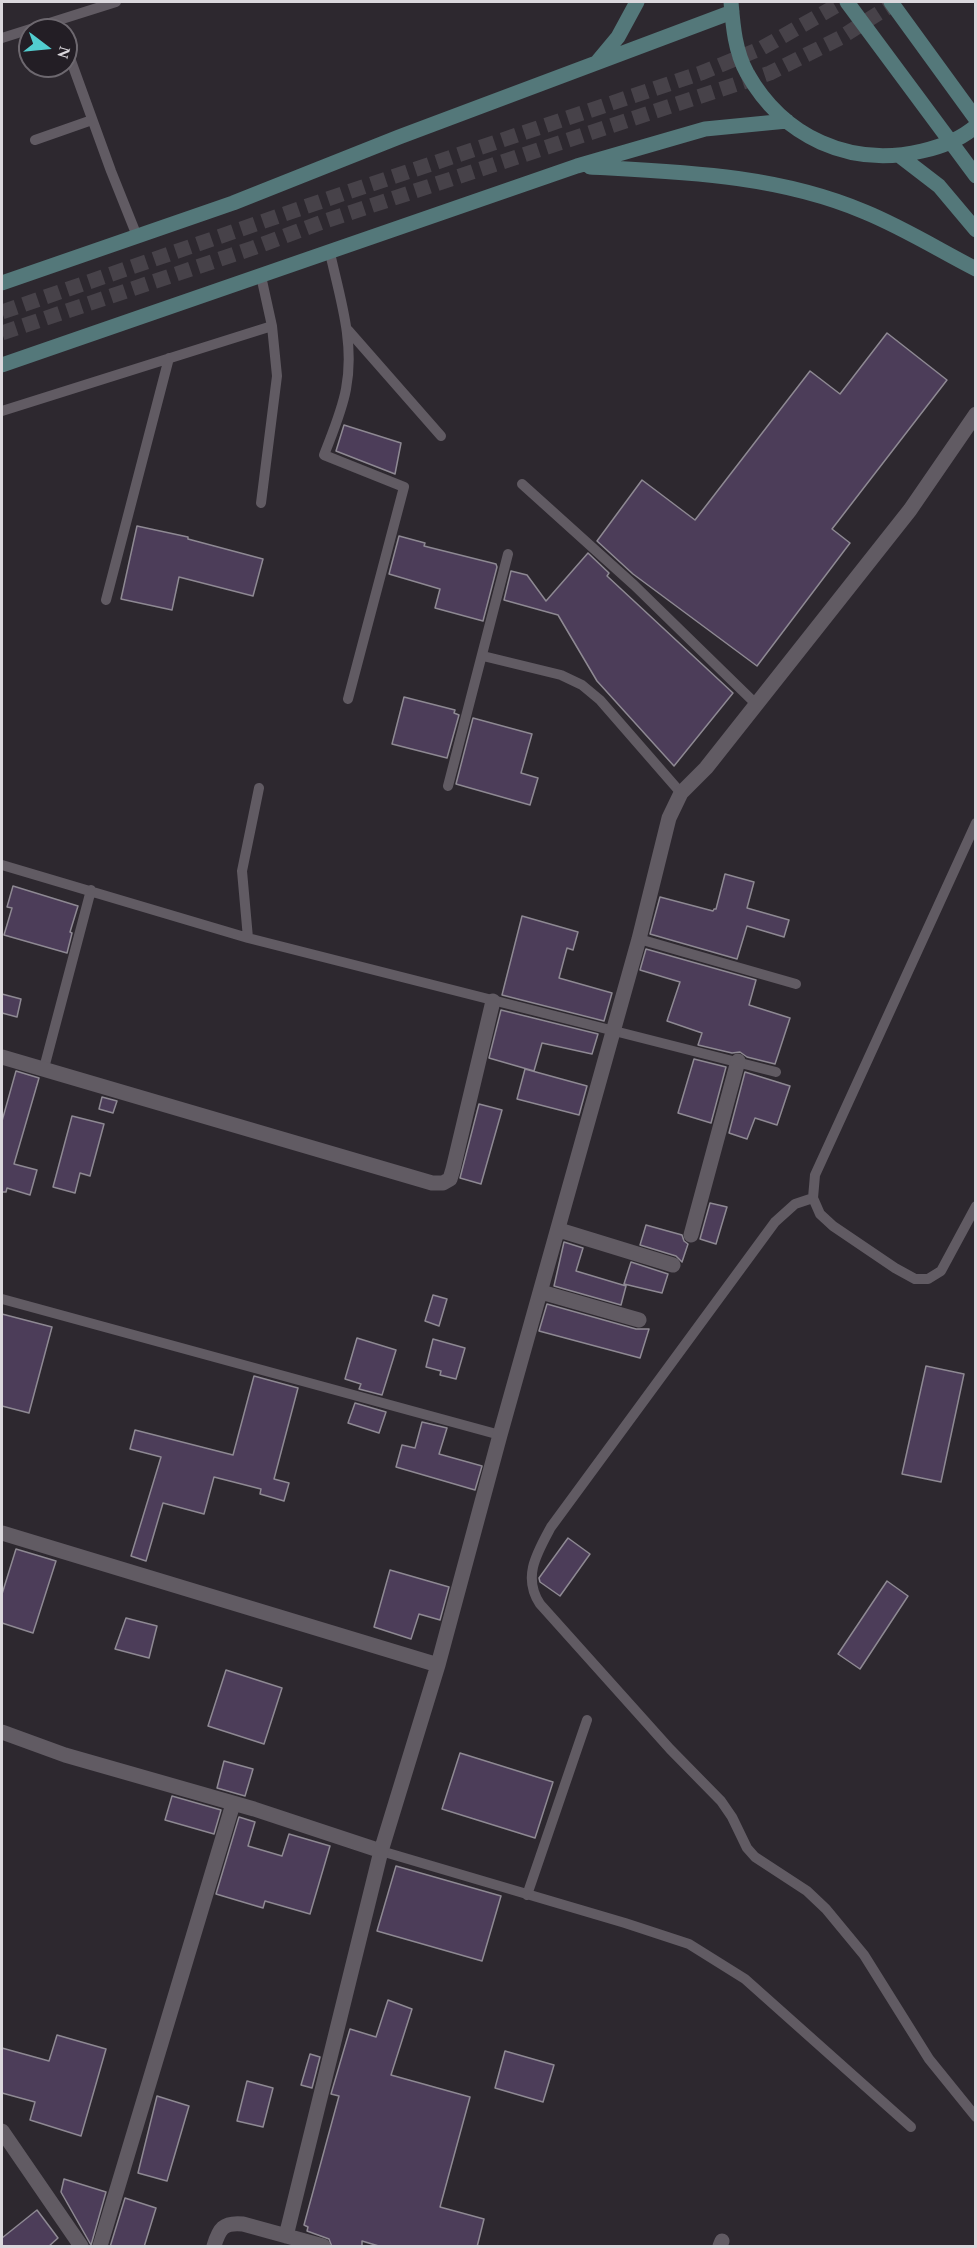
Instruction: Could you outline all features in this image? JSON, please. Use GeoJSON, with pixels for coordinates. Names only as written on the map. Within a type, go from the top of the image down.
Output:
{"type":"FeatureCollection","features":[{"type":"Feature","properties":{"kind":"main road"},"geometry":{"type":"LineString","coordinates":[[596,63],[618,37],[637,2]]}},
{"type":"Feature","properties":{"kind":"main road"},"geometry":{"type":"LineString","coordinates":[[847,2],[975,176]]}},
{"type":"Feature","properties":{"kind":"main road"},"geometry":{"type":"LineString","coordinates":[[891,2],[975,119]]}},
{"type":"Feature","properties":{"kind":"main road"},"geometry":{"type":"LineString","coordinates":[[2,283],[233,203],[399,137],[596,63],[731,7],[734,35],[746,71],[767,102],[794,128],[827,146],[863,156],[900,156],[937,148],[975,126]]}},
{"type":"Feature","properties":{"kind":"main road"},"geometry":{"type":"LineString","coordinates":[[2,365],[577,166],[705,129],[787,121]]}},
{"type":"Feature","properties":{"kind":"main road"},"geometry":{"type":"LineString","coordinates":[[900,156],[939,186],[975,230]]}},
{"type":"Feature","properties":{"kind":"main road"},"geometry":{"type":"LineString","coordinates":[[577,166],[687,172],[789,187],[865,212],[908,232],[975,269]]}},
{"type":"Feature","properties":{"kind":"street"},"geometry":{"type":"LineString","coordinates":[[286,2236],[381,1851],[438,1665],[639,939],[669,818],[681,794],[706,768],[757,705],[910,510],[975,414]]}},
{"type":"Feature","properties":{"kind":"street"},"geometry":{"type":"LineString","coordinates":[[2,1057],[420,1180],[443,1183],[450,1179],[453,1169],[493,1001]]}},
{"type":"Feature","properties":{"kind":"street"},"geometry":{"type":"LineString","coordinates":[[691,1235],[738,1061]]}},
{"type":"Feature","properties":{"kind":"street"},"geometry":{"type":"LineString","coordinates":[[559,1230],[673,1265]]}},
{"type":"Feature","properties":{"kind":"street"},"geometry":{"type":"LineString","coordinates":[[541,1292],[639,1320]]}},
{"type":"Feature","properties":{"kind":"street"},"geometry":{"type":"LineString","coordinates":[[2,1533],[438,1665]]}},
{"type":"Feature","properties":{"kind":"street"},"geometry":{"type":"LineString","coordinates":[[2,1732],[65,1755],[254,1809],[381,1851]]}},
{"type":"Feature","properties":{"kind":"street"},"geometry":{"type":"LineString","coordinates":[[100,2247],[233,1804]]}},
{"type":"Feature","properties":{"kind":"street"},"geometry":{"type":"LineString","coordinates":[[2,2131],[81,2247]]}},
{"type":"Feature","properties":{"kind":"street"},"geometry":{"type":"LineString","coordinates":[[214,2247],[217,2235],[224,2226],[231,2223],[322,2247]]}},
{"type":"Feature","properties":{"kind":"lane"},"geometry":{"type":"LineString","coordinates":[[76,18],[116,2]]}},
{"type":"Feature","properties":{"kind":"lane"},"geometry":{"type":"LineString","coordinates":[[2,38],[18,34]]}},
{"type":"Feature","properties":{"kind":"lane"},"geometry":{"type":"LineString","coordinates":[[77,78],[137,236]]}},
{"type":"Feature","properties":{"kind":"lane"},"geometry":{"type":"LineString","coordinates":[[35,140],[92,120]]}},
{"type":"Feature","properties":{"kind":"lane"},"geometry":{"type":"LineString","coordinates":[[330,253],[348,330],[349,362],[346,390],[324,455],[404,487],[348,699]]}},
{"type":"Feature","properties":{"kind":"lane"},"geometry":{"type":"LineString","coordinates":[[261,276],[272,326],[277,376],[261,503]]}},
{"type":"Feature","properties":{"kind":"lane"},"geometry":{"type":"LineString","coordinates":[[2,411],[272,326]]}},
{"type":"Feature","properties":{"kind":"lane"},"geometry":{"type":"LineString","coordinates":[[348,330],[441,436]]}},
{"type":"Feature","properties":{"kind":"lane"},"geometry":{"type":"LineString","coordinates":[[106,600],[169,358]]}},
{"type":"Feature","properties":{"kind":"lane"},"geometry":{"type":"LineString","coordinates":[[522,484],[634,585],[757,705]]}},
{"type":"Feature","properties":{"kind":"lane"},"geometry":{"type":"LineString","coordinates":[[448,786],[508,554]]}},
{"type":"Feature","properties":{"kind":"lane"},"geometry":{"type":"LineString","coordinates":[[483,656],[561,675],[582,685],[600,700],[681,794]]}},
{"type":"Feature","properties":{"kind":"lane"},"geometry":{"type":"LineString","coordinates":[[248,938],[242,871],[260,788]]}},
{"type":"Feature","properties":{"kind":"lane"},"geometry":{"type":"LineString","coordinates":[[975,823],[815,1175],[813,1198],[820,1214],[833,1226],[915,1279],[928,1279],[941,1271],[975,1206]]}},
{"type":"Feature","properties":{"kind":"lane"},"geometry":{"type":"LineString","coordinates":[[2,865],[248,938],[776,1072]]}},
{"type":"Feature","properties":{"kind":"lane"},"geometry":{"type":"LineString","coordinates":[[44,1068],[91,891]]}},
{"type":"Feature","properties":{"kind":"lane"},"geometry":{"type":"LineString","coordinates":[[639,939],[796,984]]}},
{"type":"Feature","properties":{"kind":"lane"},"geometry":{"type":"LineString","coordinates":[[813,1198],[795,1204],[775,1222],[551,1527],[533,1562],[531,1573],[534,1594],[540,1604],[670,1749],[721,1801],[732,1817],[747,1848],[755,1857],[807,1891],[826,1909],[864,1955],[929,2059],[975,2117]]}},
{"type":"Feature","properties":{"kind":"lane"},"geometry":{"type":"LineString","coordinates":[[2,1299],[500,1435]]}},
{"type":"Feature","properties":{"kind":"lane"},"geometry":{"type":"LineString","coordinates":[[527,1895],[587,1720]]}},
{"type":"Feature","properties":{"kind":"lane"},"geometry":{"type":"LineString","coordinates":[[381,1851],[689,1944],[745,1979],[911,2127]]}},
{"type":"Feature","properties":{"kind":"building"},"geometry":{"type":"Polygon","coordinates":[[[887,333],[947,380],[832,529],[850,543],[757,666],[633,574],[597,541],[642,480],[695,520],[810,371],[840,394],[887,333]]]}},
{"type":"Feature","properties":{"kind":"building"},"geometry":{"type":"Polygon","coordinates":[[[344,425],[401,443],[395,474],[336,451],[344,425]]]}},
{"type":"Feature","properties":{"kind":"building"},"geometry":{"type":"Polygon","coordinates":[[[137,526],[188,537],[188,539],[263,559],[253,596],[179,577],[172,610],[121,599],[137,526]]]}},
{"type":"Feature","properties":{"kind":"building"},"geometry":{"type":"Polygon","coordinates":[[[399,536],[425,543],[424,546],[496,564],[483,621],[435,608],[440,589],[389,574],[399,536]]]}},
{"type":"Feature","properties":{"kind":"building"},"geometry":{"type":"Polygon","coordinates":[[[588,553],[609,573],[607,576],[733,693],[674,766],[597,681],[558,615],[504,600],[511,571],[527,575],[546,601],[588,553]]]}},
{"type":"Feature","properties":{"kind":"building"},"geometry":{"type":"Polygon","coordinates":[[[404,697],[455,710],[454,713],[459,715],[447,758],[392,744],[404,697]]]}},
{"type":"Feature","properties":{"kind":"building"},"geometry":{"type":"Polygon","coordinates":[[[473,718],[532,734],[521,773],[538,778],[530,805],[456,784],[473,718]]]}},
{"type":"Feature","properties":{"kind":"building"},"geometry":{"type":"Polygon","coordinates":[[[725,874],[754,882],[747,908],[789,920],[784,937],[747,926],[737,959],[650,934],[660,897],[713,911],[716,909],[725,874]]]}},
{"type":"Feature","properties":{"kind":"building"},"geometry":{"type":"Polygon","coordinates":[[[13,886],[78,906],[70,932],[72,933],[67,953],[4,935],[12,908],[7,907],[13,886]]]}},
{"type":"Feature","properties":{"kind":"building"},"geometry":{"type":"Polygon","coordinates":[[[522,916],[578,932],[573,950],[567,948],[559,978],[612,993],[604,1021],[502,995],[522,916]]]}},
{"type":"Feature","properties":{"kind":"building"},"geometry":{"type":"Polygon","coordinates":[[[646,949],[756,980],[749,1005],[790,1018],[775,1064],[747,1057],[740,1052],[732,1053],[698,1045],[702,1033],[667,1021],[680,982],[640,970],[646,949]]]}},
{"type":"Feature","properties":{"kind":"building"},"geometry":{"type":"Polygon","coordinates":[[[2,994],[21,999],[17,1017],[2,1013],[2,994]]]}},
{"type":"Feature","properties":{"kind":"building"},"geometry":{"type":"Polygon","coordinates":[[[501,1010],[598,1034],[592,1054],[542,1043],[534,1071],[489,1058],[501,1010]]]}},
{"type":"Feature","properties":{"kind":"building"},"geometry":{"type":"Polygon","coordinates":[[[694,1059],[726,1067],[711,1123],[678,1113],[694,1059]]]}},
{"type":"Feature","properties":{"kind":"building"},"geometry":{"type":"Polygon","coordinates":[[[525,1069],[587,1086],[579,1115],[517,1099],[525,1069]]]}},
{"type":"Feature","properties":{"kind":"building"},"geometry":{"type":"Polygon","coordinates":[[[16,1071],[39,1078],[14,1164],[37,1170],[30,1195],[7,1188],[6,1192],[2,1192],[2,1121],[16,1071]]]}},
{"type":"Feature","properties":{"kind":"building"},"geometry":{"type":"Polygon","coordinates":[[[745,1072],[790,1086],[777,1125],[755,1118],[747,1139],[729,1133],[745,1072]]]}},
{"type":"Feature","properties":{"kind":"building"},"geometry":{"type":"Polygon","coordinates":[[[102,1097],[117,1101],[113,1113],[99,1109],[102,1097]]]}},
{"type":"Feature","properties":{"kind":"building"},"geometry":{"type":"Polygon","coordinates":[[[479,1104],[502,1110],[481,1184],[460,1178],[479,1104]]]}},
{"type":"Feature","properties":{"kind":"building"},"geometry":{"type":"Polygon","coordinates":[[[72,1116],[104,1124],[90,1176],[80,1173],[75,1193],[53,1187],[72,1116]]]}},
{"type":"Feature","properties":{"kind":"building"},"geometry":{"type":"Polygon","coordinates":[[[710,1203],[727,1207],[716,1244],[700,1239],[710,1203]]]}},
{"type":"Feature","properties":{"kind":"building"},"geometry":{"type":"Polygon","coordinates":[[[646,1225],[682,1235],[688,1244],[682,1262],[676,1256],[640,1245],[646,1225]]]}},
{"type":"Feature","properties":{"kind":"building"},"geometry":{"type":"Polygon","coordinates":[[[564,1242],[583,1248],[576,1271],[626,1286],[621,1305],[554,1286],[564,1242]]]}},
{"type":"Feature","properties":{"kind":"building"},"geometry":{"type":"Polygon","coordinates":[[[631,1262],[668,1274],[662,1293],[624,1284],[631,1262]]]}},
{"type":"Feature","properties":{"kind":"building"},"geometry":{"type":"Polygon","coordinates":[[[433,1295],[447,1299],[439,1326],[425,1321],[433,1295]]]}},
{"type":"Feature","properties":{"kind":"building"},"geometry":{"type":"Polygon","coordinates":[[[547,1304],[636,1329],[649,1329],[640,1358],[539,1331],[547,1304]]]}},
{"type":"Feature","properties":{"kind":"building"},"geometry":{"type":"Polygon","coordinates":[[[2,1314],[52,1327],[29,1413],[2,1406],[2,1314]]]}},
{"type":"Feature","properties":{"kind":"building"},"geometry":{"type":"Polygon","coordinates":[[[357,1338],[396,1350],[382,1395],[359,1389],[361,1384],[345,1379],[357,1338]]]}},
{"type":"Feature","properties":{"kind":"building"},"geometry":{"type":"Polygon","coordinates":[[[433,1339],[465,1348],[456,1379],[440,1375],[441,1371],[426,1367],[433,1339]]]}},
{"type":"Feature","properties":{"kind":"building"},"geometry":{"type":"Polygon","coordinates":[[[926,1366],[964,1374],[941,1482],[902,1474],[926,1366]]]}},
{"type":"Feature","properties":{"kind":"building"},"geometry":{"type":"Polygon","coordinates":[[[254,1376],[298,1388],[274,1479],[289,1483],[284,1501],[260,1494],[261,1489],[214,1477],[204,1514],[163,1503],[146,1561],[131,1556],[161,1457],[130,1449],[135,1430],[233,1455],[254,1376]]]}},
{"type":"Feature","properties":{"kind":"building"},"geometry":{"type":"Polygon","coordinates":[[[355,1403],[386,1412],[379,1433],[348,1423],[355,1403]]]}},
{"type":"Feature","properties":{"kind":"building"},"geometry":{"type":"Polygon","coordinates":[[[422,1422],[447,1428],[439,1454],[482,1466],[475,1490],[396,1467],[402,1445],[415,1448],[422,1422]]]}},
{"type":"Feature","properties":{"kind":"building"},"geometry":{"type":"Polygon","coordinates":[[[568,1538],[590,1554],[560,1596],[540,1582],[539,1578],[568,1538]]]}},
{"type":"Feature","properties":{"kind":"building"},"geometry":{"type":"Polygon","coordinates":[[[16,1549],[56,1561],[33,1633],[2,1623],[2,1594],[16,1549]]]}},
{"type":"Feature","properties":{"kind":"building"},"geometry":{"type":"Polygon","coordinates":[[[390,1570],[449,1587],[440,1620],[419,1614],[411,1639],[374,1627],[390,1570]]]}},
{"type":"Feature","properties":{"kind":"building"},"geometry":{"type":"Polygon","coordinates":[[[887,1581],[908,1596],[860,1669],[838,1654],[887,1581]]]}},
{"type":"Feature","properties":{"kind":"building"},"geometry":{"type":"Polygon","coordinates":[[[126,1618],[157,1626],[149,1658],[115,1649],[126,1618]]]}},
{"type":"Feature","properties":{"kind":"building"},"geometry":{"type":"Polygon","coordinates":[[[226,1670],[282,1688],[264,1744],[208,1726],[226,1670]]]}},
{"type":"Feature","properties":{"kind":"building"},"geometry":{"type":"Polygon","coordinates":[[[460,1753],[553,1782],[535,1838],[442,1809],[460,1753]]]}},
{"type":"Feature","properties":{"kind":"building"},"geometry":{"type":"Polygon","coordinates":[[[224,1761],[253,1769],[245,1796],[217,1788],[224,1761]]]}},
{"type":"Feature","properties":{"kind":"building"},"geometry":{"type":"Polygon","coordinates":[[[172,1796],[221,1810],[214,1834],[165,1820],[172,1796]]]}},
{"type":"Feature","properties":{"kind":"building"},"geometry":{"type":"Polygon","coordinates":[[[239,1817],[255,1822],[248,1846],[282,1856],[289,1834],[330,1846],[310,1914],[265,1901],[263,1908],[216,1894],[239,1817]]]}},
{"type":"Feature","properties":{"kind":"building"},"geometry":{"type":"Polygon","coordinates":[[[396,1866],[501,1896],[482,1961],[377,1931],[396,1866]]]}},
{"type":"Feature","properties":{"kind":"building"},"geometry":{"type":"Polygon","coordinates":[[[388,2000],[412,2009],[391,2075],[470,2097],[440,2207],[484,2219],[477,2247],[382,2247],[362,2241],[362,2247],[332,2247],[329,2239],[307,2231],[308,2227],[304,2225],[339,2096],[331,2094],[350,2029],[376,2037],[388,2000]]]}},
{"type":"Feature","properties":{"kind":"building"},"geometry":{"type":"Polygon","coordinates":[[[57,2035],[106,2049],[81,2136],[30,2120],[35,2102],[2,2093],[2,2048],[49,2061],[57,2035]]]}},
{"type":"Feature","properties":{"kind":"building"},"geometry":{"type":"Polygon","coordinates":[[[505,2051],[554,2065],[543,2102],[495,2088],[505,2051]]]}},
{"type":"Feature","properties":{"kind":"building"},"geometry":{"type":"Polygon","coordinates":[[[310,2054],[320,2057],[312,2088],[301,2085],[310,2054]]]}},
{"type":"Feature","properties":{"kind":"building"},"geometry":{"type":"Polygon","coordinates":[[[247,2081],[273,2088],[263,2127],[237,2121],[247,2081]]]}},
{"type":"Feature","properties":{"kind":"building"},"geometry":{"type":"Polygon","coordinates":[[[157,2096],[189,2106],[167,2181],[138,2173],[157,2096]]]}},
{"type":"Feature","properties":{"kind":"building"},"geometry":{"type":"Polygon","coordinates":[[[64,2179],[106,2192],[91,2245],[61,2192],[64,2179]]]}},
{"type":"Feature","properties":{"kind":"building"},"geometry":{"type":"Polygon","coordinates":[[[125,2198],[156,2208],[144,2247],[110,2247],[125,2198]]]}},
{"type":"Feature","properties":{"kind":"building"},"geometry":{"type":"Polygon","coordinates":[[[37,2210],[58,2238],[48,2247],[2,2247],[2,2238],[37,2210]]]}},
{"type":"Feature","properties":{"kind":"tunnel"},"geometry":{"type":"LineString","coordinates":[[2,312],[701,73],[762,48],[843,2]]}},
{"type":"Feature","properties":{"kind":"tunnel"},"geometry":{"type":"LineString","coordinates":[[2,333],[253,248],[325,221],[770,73],[840,38],[896,2]]}}]}
